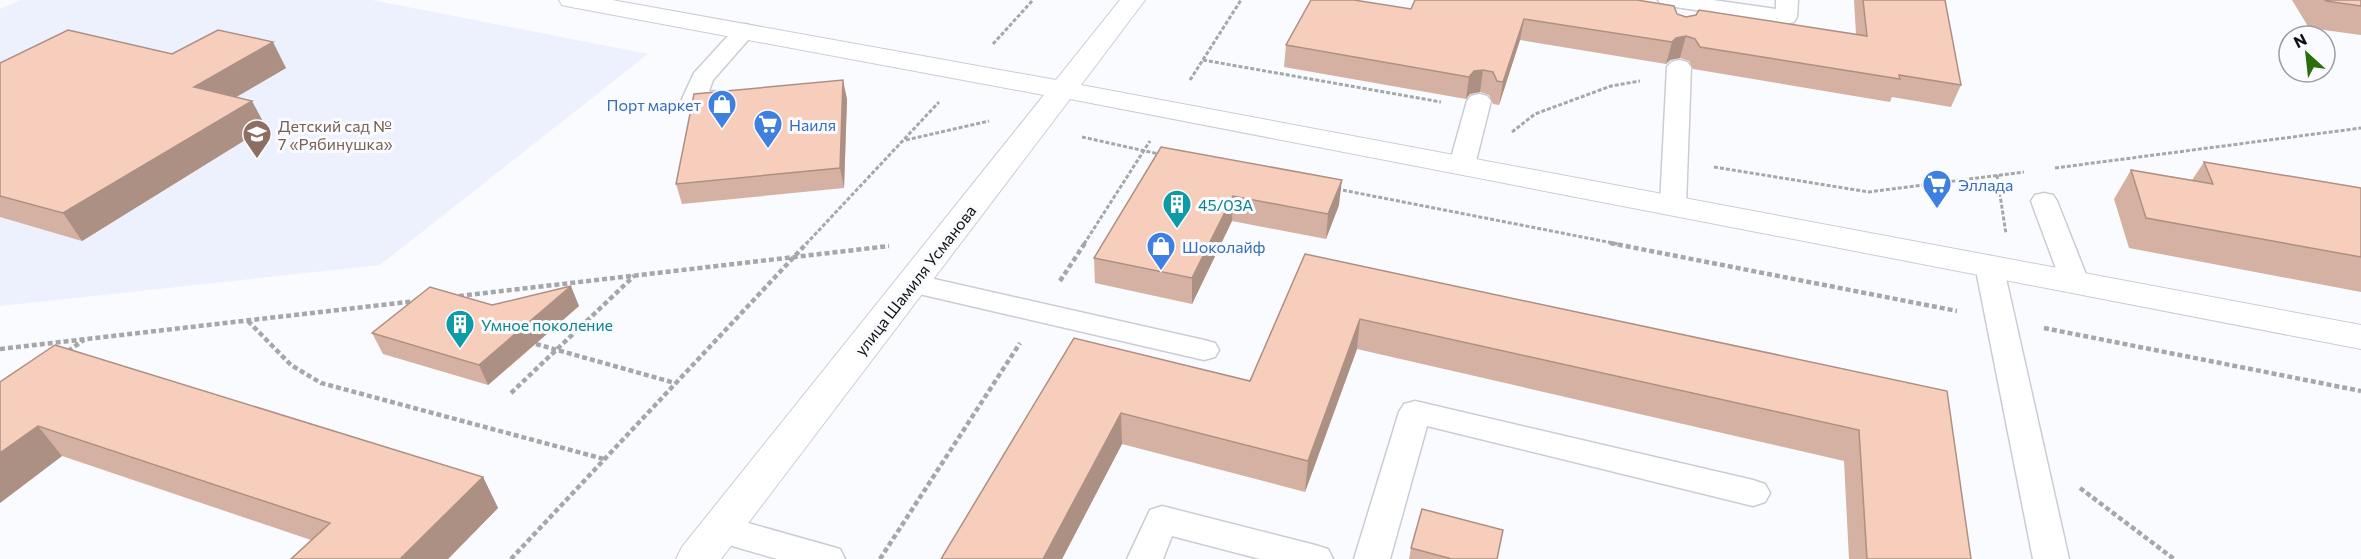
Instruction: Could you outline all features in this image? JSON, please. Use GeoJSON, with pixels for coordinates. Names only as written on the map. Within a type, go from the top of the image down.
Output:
{"type":"FeatureCollection","features":[{"type":"Feature","properties":{"kind":"street"},"geometry":{"type":"LineString","coordinates":[[571,0],[616,3],[745,31],[1673,205],[1999,255],[2075,282],[2361,337]]}},
{"type":"Feature","properties":{"kind":"street","name":"улица Шамиля Усманова"},"geometry":{"type":"LineString","coordinates":[[697,559],[1133,0]]}},
{"type":"Feature","properties":{"kind":"lane"},"geometry":{"type":"LineString","coordinates":[[1679,8],[1786,17],[1787,0]]}},
{"type":"Feature","properties":{"kind":"lane"},"geometry":{"type":"LineString","coordinates":[[745,31],[702,78],[694,99],[750,95]]}},
{"type":"Feature","properties":{"kind":"lane"},"geometry":{"type":"LineString","coordinates":[[1673,205],[1679,70]]}},
{"type":"Feature","properties":{"kind":"lane"},"geometry":{"type":"LineString","coordinates":[[1462,165],[1478,105]]}},
{"type":"Feature","properties":{"kind":"lane"},"geometry":{"type":"LineString","coordinates":[[2044,201],[2075,282]]}},
{"type":"Feature","properties":{"kind":"lane"},"geometry":{"type":"LineString","coordinates":[[1999,255],[2001,320],[2051,559]]}},
{"type":"Feature","properties":{"kind":"lane"},"geometry":{"type":"LineString","coordinates":[[912,283],[1204,350]]}},
{"type":"Feature","properties":{"kind":"lane"},"geometry":{"type":"LineString","coordinates":[[1372,559],[1415,412],[1753,493]]}},
{"type":"Feature","properties":{"kind":"lane"},"geometry":{"type":"LineString","coordinates":[[1145,559],[1162,520],[1315,559]]}},
{"type":"Feature","properties":{"kind":"lane"},"geometry":{"type":"LineString","coordinates":[[720,529],[827,559]]}},
{"type":"Feature","properties":{"kind":"path"},"geometry":{"type":"LineString","coordinates":[[511,559],[792,257],[905,140],[1033,0]]}},
{"type":"Feature","properties":{"kind":"path"},"geometry":{"type":"LineString","coordinates":[[1203,60],[1478,105]]}},
{"type":"Feature","properties":{"kind":"path"},"geometry":{"type":"LineString","coordinates":[[1509,134],[1535,114],[1611,86],[1679,70]]}},
{"type":"Feature","properties":{"kind":"path"},"geometry":{"type":"LineString","coordinates":[[905,140],[996,120]]}},
{"type":"Feature","properties":{"kind":"path"},"geometry":{"type":"LineString","coordinates":[[2044,169],[2361,128]]}},
{"type":"Feature","properties":{"kind":"path"},"geometry":{"type":"LineString","coordinates":[[1082,137],[1166,155]]}},
{"type":"Feature","properties":{"kind":"path"},"geometry":{"type":"LineString","coordinates":[[1676,161],[1869,192],[2032,171]]}},
{"type":"Feature","properties":{"kind":"path"},"geometry":{"type":"LineString","coordinates":[[1997,175],[1999,255]]}},
{"type":"Feature","properties":{"kind":"path"},"geometry":{"type":"LineString","coordinates":[[1334,188],[2361,391]]}},
{"type":"Feature","properties":{"kind":"path"},"geometry":{"type":"LineString","coordinates":[[458,296],[947,239]]}},
{"type":"Feature","properties":{"kind":"path"},"geometry":{"type":"LineString","coordinates":[[512,393],[634,276]]}},
{"type":"Feature","properties":{"kind":"path"},"geometry":{"type":"LineString","coordinates":[[0,350],[423,300]]}},
{"type":"Feature","properties":{"kind":"path"},"geometry":{"type":"LineString","coordinates":[[248,321],[291,365],[321,383],[604,459]]}},
{"type":"Feature","properties":{"kind":"path"},"geometry":{"type":"LineString","coordinates":[[66,352],[84,340]]}},
{"type":"Feature","properties":{"kind":"path"},"geometry":{"type":"LineString","coordinates":[[536,344],[675,383]]}},
{"type":"Feature","properties":{"kind":"path"},"geometry":{"type":"LineString","coordinates":[[2028,450],[2174,559]]}},
{"type":"Feature","properties":{"kind":"shaded area","name":"Детский сад № 7 «Рябинушка»"},"geometry":{"type":"Polygon","coordinates":[[[20,0],[372,0],[648,54],[380,265],[0,306],[0,9],[20,0]]]}},
{"type":"Feature","properties":{"kind":"building"},"geometry":{"type":"Polygon","coordinates":[[[1311,0],[1354,0],[1411,9],[1415,0],[1637,0],[1674,6],[1677,14],[1686,17],[1696,15],[1699,10],[1867,36],[1863,0],[1945,0],[1961,85],[1899,75],[1900,79],[1700,47],[1695,39],[1686,36],[1676,38],[1672,42],[1524,19],[1503,82],[1497,81],[1493,72],[1483,70],[1474,71],[1469,77],[1286,45],[1311,0]]]}},
{"type":"Feature","properties":{"kind":"building"},"geometry":{"type":"Polygon","coordinates":[[[2361,0],[2361,6],[2326,1],[2361,0]]]}},
{"type":"Feature","properties":{"kind":"building"},"geometry":{"type":"Polygon","coordinates":[[[68,30],[172,54],[218,30],[273,42],[194,87],[252,101],[63,213],[0,196],[0,63],[68,30]]]}},
{"type":"Feature","properties":{"kind":"building","name":"Наиля"},"geometry":{"type":"Polygon","coordinates":[[[843,80],[840,168],[676,184],[694,94],[843,80]]]}},
{"type":"Feature","properties":{"kind":"building","name":"45/03А"},"geometry":{"type":"Polygon","coordinates":[[[1161,147],[1342,180],[1328,214],[1233,196],[1192,278],[1094,258],[1161,147]]]}},
{"type":"Feature","properties":{"kind":"building"},"geometry":{"type":"Polygon","coordinates":[[[2204,162],[2361,188],[2361,257],[2146,218],[2131,170],[2213,184],[2204,162]]]}},
{"type":"Feature","properties":{"kind":"building"},"geometry":{"type":"Polygon","coordinates":[[[1305,254],[1947,391],[1971,559],[1867,559],[1859,430],[1360,319],[1308,461],[1121,413],[1043,559],[941,559],[1074,338],[1250,381],[1305,254]]]}},
{"type":"Feature","properties":{"kind":"building"},"geometry":{"type":"Polygon","coordinates":[[[571,286],[479,365],[372,333],[430,287],[492,305],[571,286]]]}},
{"type":"Feature","properties":{"kind":"building"},"geometry":{"type":"Polygon","coordinates":[[[55,345],[483,477],[400,559],[291,559],[330,523],[38,426],[0,453],[0,382],[55,345]]]}},
{"type":"Feature","properties":{"kind":"building"},"geometry":{"type":"Polygon","coordinates":[[[1422,509],[1503,530],[1497,559],[1452,559],[1411,548],[1422,509]]]}},
{"type":"Feature","properties":{"kind":"place","name":"Порт маркет"},"geometry":{"type":"Point","coordinates":[722,130]}},
{"type":"Feature","properties":{"kind":"place","name":"Наиля"},"geometry":{"type":"Point","coordinates":[768,150]}},
{"type":"Feature","properties":{"kind":"place","name":"Детский сад № 7 «Рябинушка»"},"geometry":{"type":"Point","coordinates":[257,160]}},
{"type":"Feature","properties":{"kind":"place","name":"Эллада"},"geometry":{"type":"Point","coordinates":[1937,210]}},
{"type":"Feature","properties":{"kind":"place","name":"45/03А"},"geometry":{"type":"Point","coordinates":[1177,230]}},
{"type":"Feature","properties":{"kind":"place","name":"Шоколайф"},"geometry":{"type":"Point","coordinates":[1161,272]}},
{"type":"Feature","properties":{"kind":"place","name":"Умное поколение"},"geometry":{"type":"Point","coordinates":[460,350]}}]}
